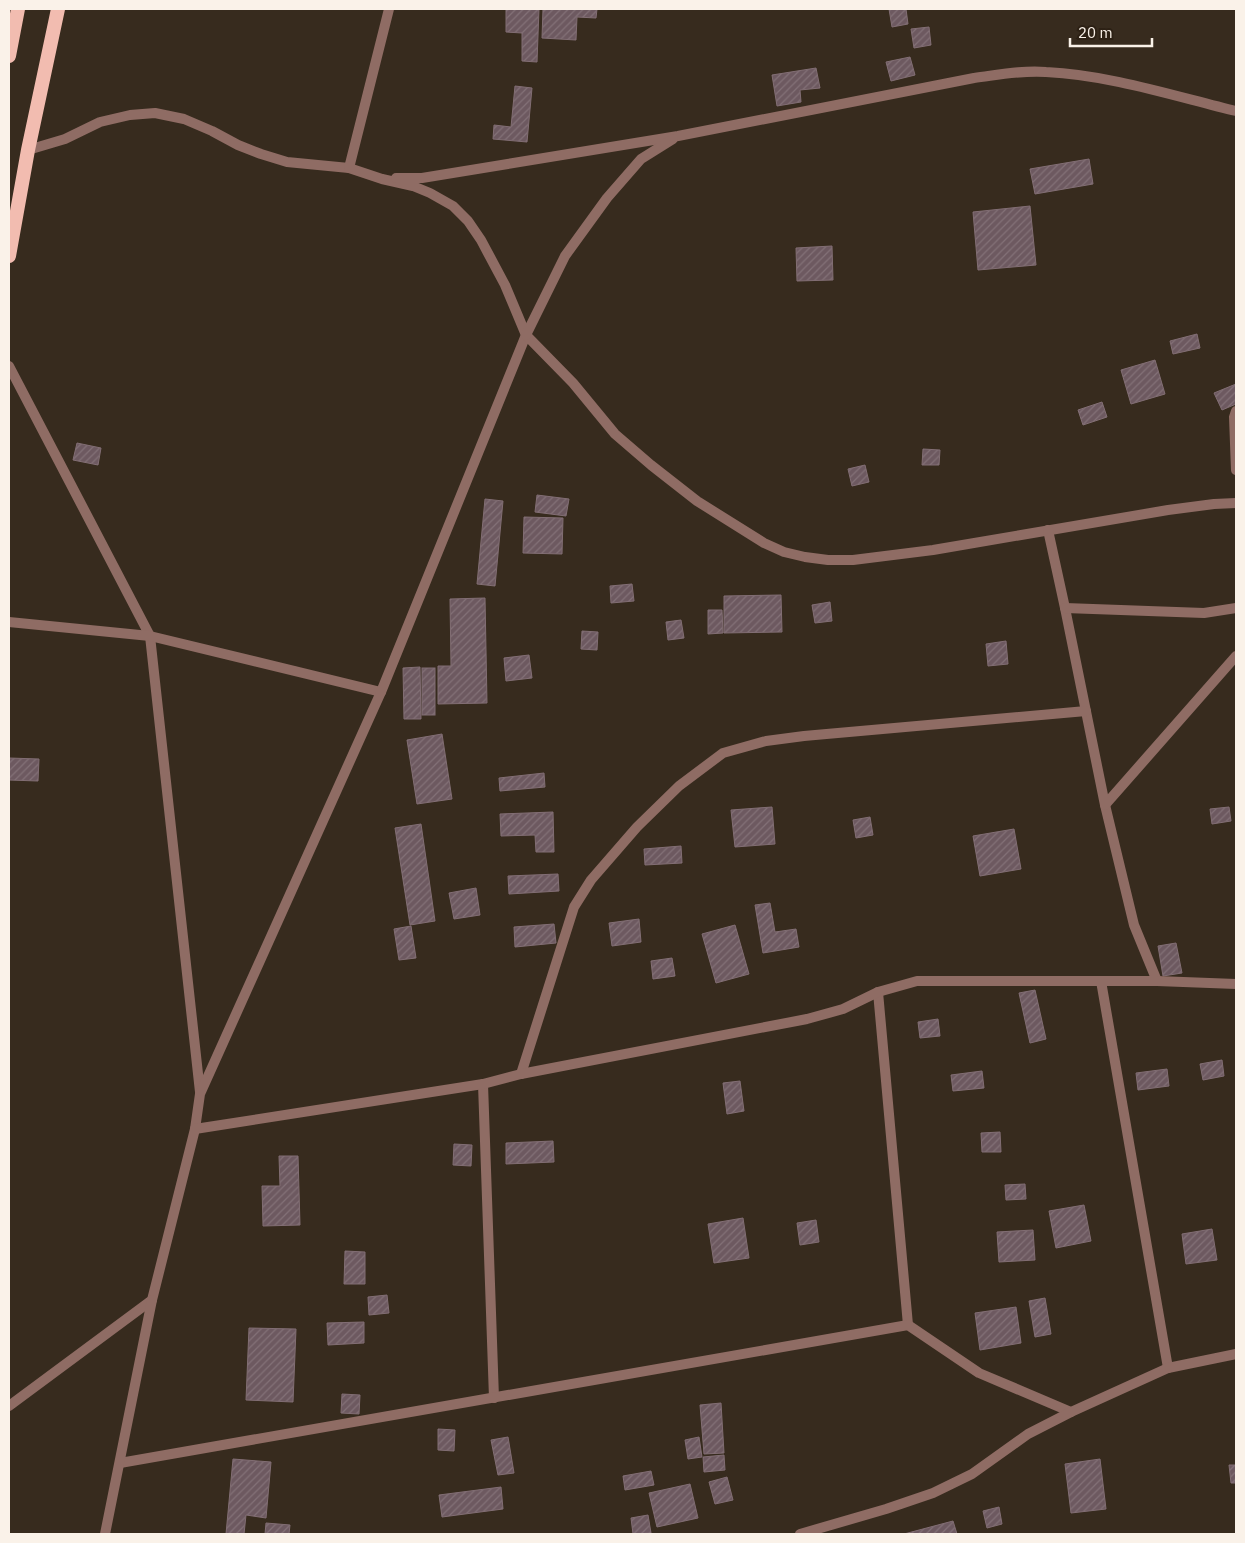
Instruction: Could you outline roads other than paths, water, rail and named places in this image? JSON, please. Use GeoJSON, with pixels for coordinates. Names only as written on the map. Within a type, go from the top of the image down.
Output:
{"type":"FeatureCollection","features":[{"type":"Feature","properties":{"kind":"highway"},"geometry":{"type":"LineString","coordinates":[[9,56],[18,9]]}},
{"type":"Feature","properties":{"kind":"highway"},"geometry":{"type":"LineString","coordinates":[[9,256],[28,150],[58,9]]}},
{"type":"Feature","properties":{"kind":"street"},"geometry":{"type":"LineString","coordinates":[[349,168],[390,9]]}},
{"type":"Feature","properties":{"kind":"street"},"geometry":{"type":"LineString","coordinates":[[382,179],[422,178],[678,136],[974,78],[1020,72],[1074,74],[1125,84],[1236,111]]}},
{"type":"Feature","properties":{"kind":"street"},"geometry":{"type":"LineString","coordinates":[[28,150],[65,138],[100,122],[130,115],[155,113],[184,119],[238,145],[287,162],[349,168],[382,179],[413,186],[430,193],[453,206],[468,221],[481,240],[505,285],[526,335],[573,383],[615,434],[697,501],[764,544],[784,552],[828,560],[853,560],[933,550],[1178,509],[1236,503]]}},
{"type":"Feature","properties":{"kind":"street"},"geometry":{"type":"LineString","coordinates":[[200,1094],[381,692],[526,335],[565,256],[607,198],[641,159],[678,136]]}},
{"type":"Feature","properties":{"kind":"street"},"geometry":{"type":"LineString","coordinates":[[9,366],[150,636],[200,1094],[195,1129],[152,1300],[105,1534]]}},
{"type":"Feature","properties":{"kind":"street"},"geometry":{"type":"LineString","coordinates":[[1236,411],[1234,417],[1236,470]]}},
{"type":"Feature","properties":{"kind":"street"},"geometry":{"type":"LineString","coordinates":[[1048,530],[1066,608],[1105,805],[1134,924],[1157,982]]}},
{"type":"Feature","properties":{"kind":"street"},"geometry":{"type":"LineString","coordinates":[[1066,608],[1204,613],[1236,608]]}},
{"type":"Feature","properties":{"kind":"street"},"geometry":{"type":"LineString","coordinates":[[9,622],[150,636],[381,692]]}},
{"type":"Feature","properties":{"kind":"street"},"geometry":{"type":"LineString","coordinates":[[1105,805],[1236,656]]}},
{"type":"Feature","properties":{"kind":"street"},"geometry":{"type":"LineString","coordinates":[[521,1074],[574,907],[590,880],[637,827],[679,786],[723,753],[766,741],[804,736],[1086,711]]}},
{"type":"Feature","properties":{"kind":"street"},"geometry":{"type":"LineString","coordinates":[[195,1129],[483,1084],[521,1074],[807,1019],[843,1008],[878,992],[917,981],[1236,984]]}},
{"type":"Feature","properties":{"kind":"street"},"geometry":{"type":"LineString","coordinates":[[1101,982],[1168,1368]]}},
{"type":"Feature","properties":{"kind":"street"},"geometry":{"type":"LineString","coordinates":[[878,992],[908,1325]]}},
{"type":"Feature","properties":{"kind":"street"},"geometry":{"type":"LineString","coordinates":[[483,1084],[494,1398]]}},
{"type":"Feature","properties":{"kind":"street"},"geometry":{"type":"LineString","coordinates":[[9,1406],[152,1300]]}},
{"type":"Feature","properties":{"kind":"street"},"geometry":{"type":"LineString","coordinates":[[120,1463],[908,1325],[979,1373],[1071,1412]]}},
{"type":"Feature","properties":{"kind":"street"},"geometry":{"type":"LineString","coordinates":[[800,1534],[933,1493],[972,1474],[1028,1434],[1071,1412],[1168,1368],[1236,1354]]}}]}
